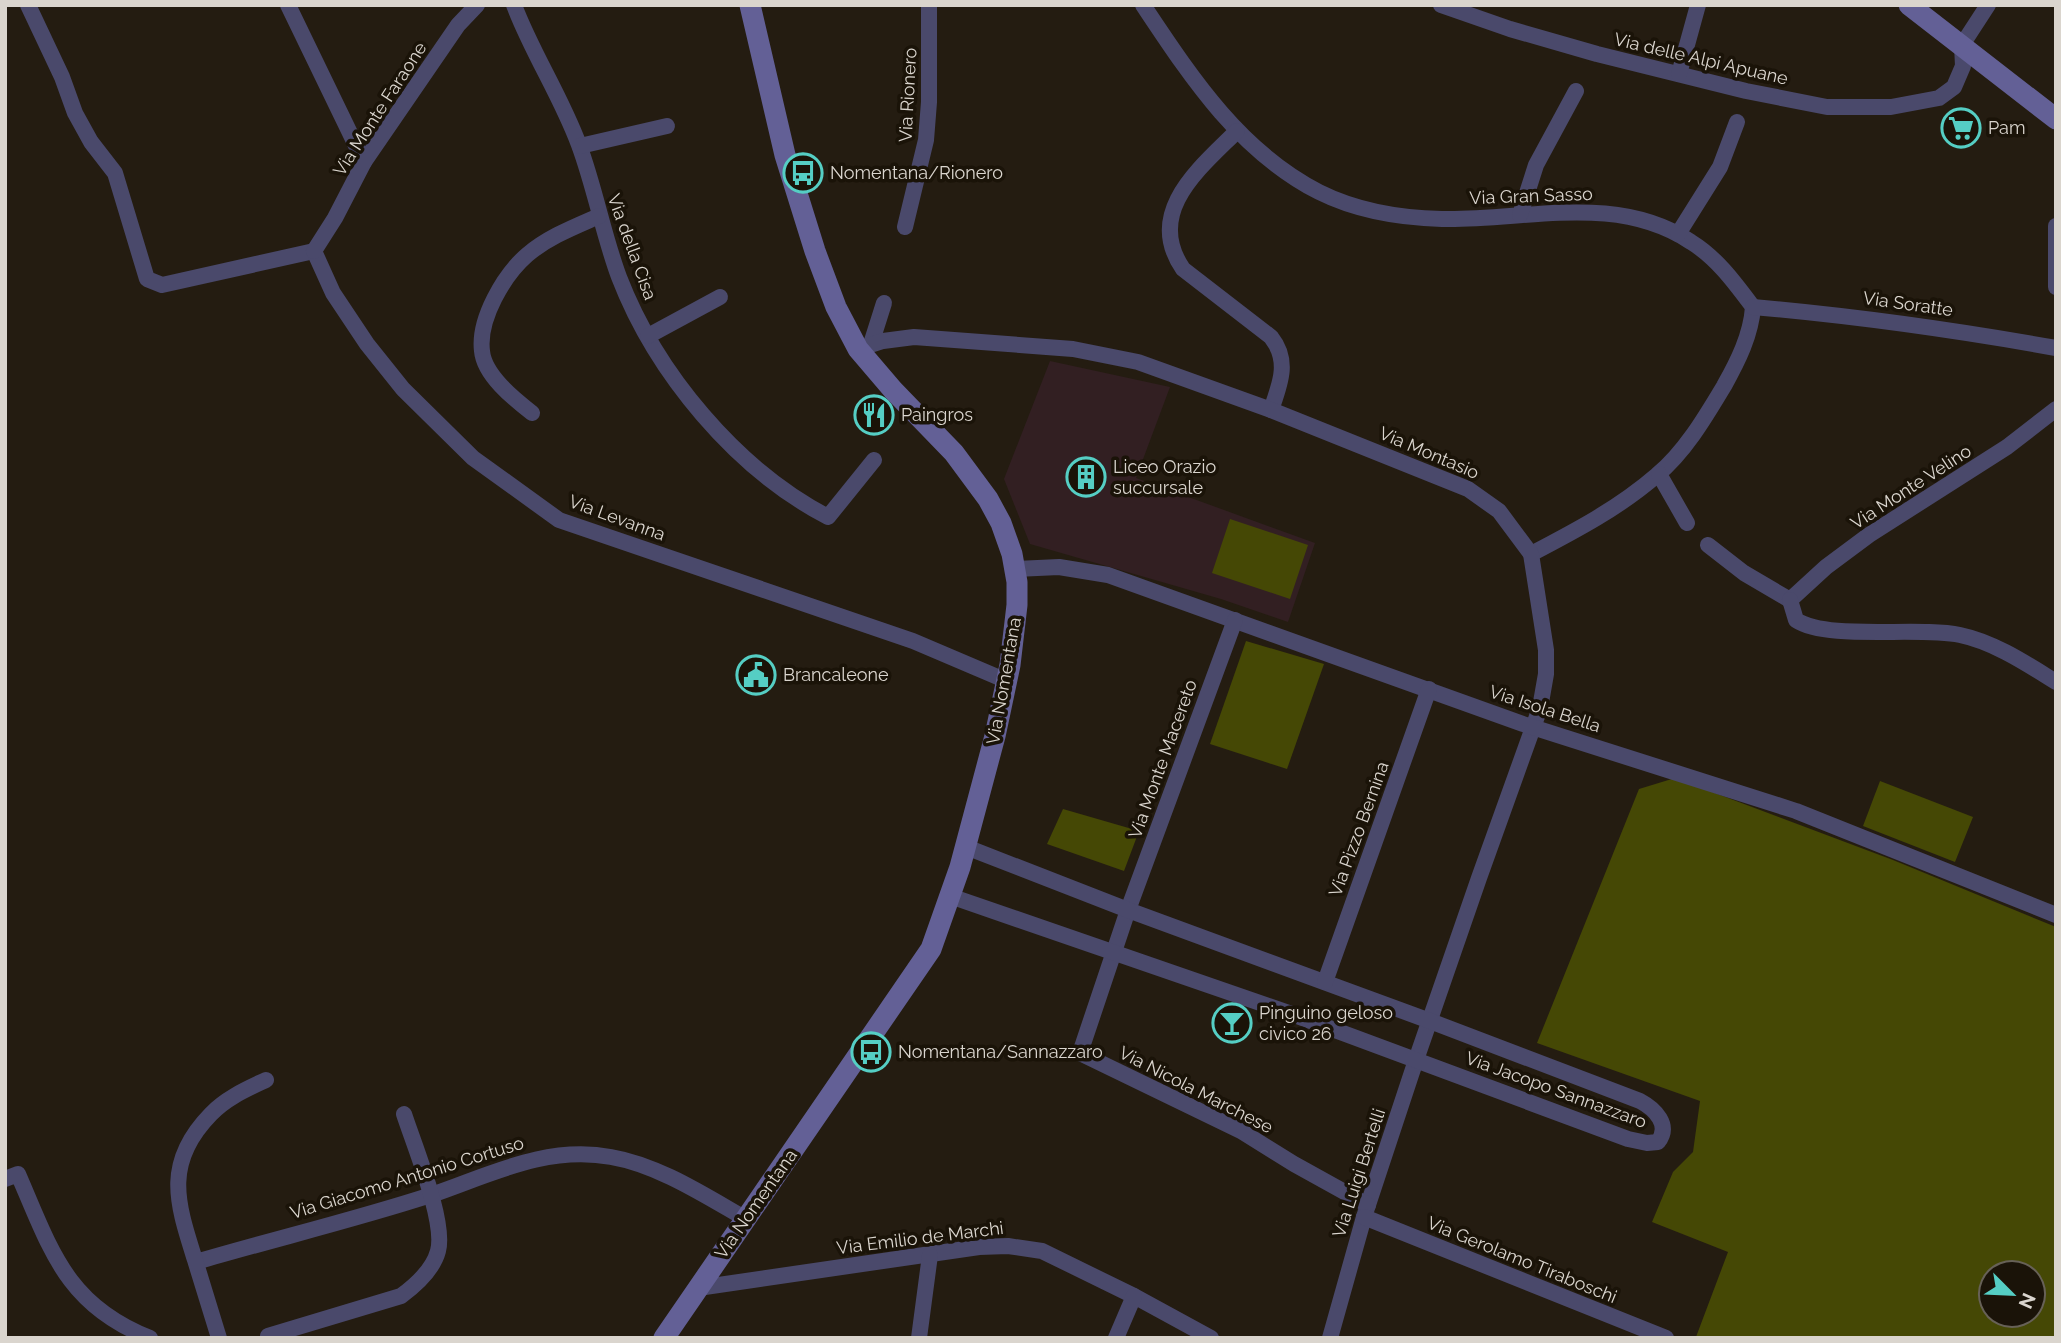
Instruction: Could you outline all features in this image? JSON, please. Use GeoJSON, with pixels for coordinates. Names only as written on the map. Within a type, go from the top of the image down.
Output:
{"type":"FeatureCollection","features":[{"type":"Feature","properties":{"kind":"main road","name":"Via Nomentana"},"geometry":{"type":"LineString","coordinates":[[664,1338],[925,959],[936,937],[966,847],[1007,681],[1017,605],[1012,554],[1001,523],[982,489],[948,447],[904,402],[836,307],[804,217],[771,102],[750,5]]}},
{"type":"Feature","properties":{"kind":"main road"},"geometry":{"type":"LineString","coordinates":[[1909,5],[2056,119]]}},
{"type":"Feature","properties":{"kind":"street"},"geometry":{"type":"LineString","coordinates":[[27,5],[75,113],[91,142],[115,173],[147,279],[162,285],[314,251]]}},
{"type":"Feature","properties":{"kind":"street"},"geometry":{"type":"LineString","coordinates":[[288,5],[364,162]]}},
{"type":"Feature","properties":{"kind":"street","name":"Via Monte Faraone"},"geometry":{"type":"LineString","coordinates":[[314,251],[335,218],[364,162],[458,25],[477,5]]}},
{"type":"Feature","properties":{"kind":"street","name":"Via Rionero"},"geometry":{"type":"LineString","coordinates":[[905,227],[926,140],[929,102],[929,5]]}},
{"type":"Feature","properties":{"kind":"street","name":"Via Gran Sasso"},"geometry":{"type":"LineString","coordinates":[[1143,5],[1205,96],[1237,131],[1299,180],[1318,191],[1357,206],[1407,217],[1445,219],[1595,212],[1617,214],[1678,234],[1716,262],[1753,307]]}},
{"type":"Feature","properties":{"kind":"street","name":"Via delle Alpi Apuane"},"geometry":{"type":"LineString","coordinates":[[1441,5],[1572,47],[1826,107],[1891,107],[1939,98],[1954,87],[1963,66],[1962,45]]}},
{"type":"Feature","properties":{"kind":"street"},"geometry":{"type":"LineString","coordinates":[[1679,74],[1698,5]]}},
{"type":"Feature","properties":{"kind":"street"},"geometry":{"type":"LineString","coordinates":[[1962,45],[1988,5]]}},
{"type":"Feature","properties":{"kind":"street","name":"Via della Cisa"},"geometry":{"type":"LineString","coordinates":[[514,7],[558,92],[580,146],[599,216],[628,299],[648,336],[684,391],[740,453],[791,496],[828,517],[874,460]]}},
{"type":"Feature","properties":{"kind":"street"},"geometry":{"type":"LineString","coordinates":[[1520,215],[1536,165],[1576,91]]}},
{"type":"Feature","properties":{"kind":"street"},"geometry":{"type":"LineString","coordinates":[[1678,234],[1720,167],[1737,122]]}},
{"type":"Feature","properties":{"kind":"street"},"geometry":{"type":"LineString","coordinates":[[580,146],[667,126]]}},
{"type":"Feature","properties":{"kind":"street"},"geometry":{"type":"LineString","coordinates":[[1237,131],[1183,187],[1174,207],[1170,236],[1176,257],[1184,269],[1271,337],[1279,348],[1283,369],[1271,410]]}},
{"type":"Feature","properties":{"kind":"street"},"geometry":{"type":"LineString","coordinates":[[532,413],[509,396],[491,372],[481,351],[485,320],[498,293],[517,264],[556,236],[599,216]]}},
{"type":"Feature","properties":{"kind":"street"},"geometry":{"type":"LineString","coordinates":[[2056,226],[2056,287]]}},
{"type":"Feature","properties":{"kind":"street","name":"Via Levanna"},"geometry":{"type":"LineString","coordinates":[[314,251],[333,293],[367,344],[403,389],[473,458],[559,520],[913,641],[1007,681]]}},
{"type":"Feature","properties":{"kind":"street"},"geometry":{"type":"LineString","coordinates":[[648,336],[720,297]]}},
{"type":"Feature","properties":{"kind":"street"},"geometry":{"type":"LineString","coordinates":[[865,346],[884,303]]}},
{"type":"Feature","properties":{"kind":"street"},"geometry":{"type":"LineString","coordinates":[[1531,554],[1599,518],[1660,474],[1699,425],[1731,373],[1745,343],[1753,307]]}},
{"type":"Feature","properties":{"kind":"street","name":"Via Soratte"},"geometry":{"type":"LineString","coordinates":[[1753,307],[1837,314],[2056,348]]}},
{"type":"Feature","properties":{"kind":"street","name":"Via Montasio"},"geometry":{"type":"LineString","coordinates":[[865,346],[895,338],[914,337],[1073,349],[1138,362],[1271,410],[1421,469],[1480,496],[1506,518],[1531,554],[1544,627],[1544,690],[1534,727],[1430,1021]]}},
{"type":"Feature","properties":{"kind":"street","name":"Via Monte Velino"},"geometry":{"type":"LineString","coordinates":[[1790,600],[1869,535],[2007,447],[2056,410]]}},
{"type":"Feature","properties":{"kind":"street"},"geometry":{"type":"LineString","coordinates":[[1660,474],[1687,523]]}},
{"type":"Feature","properties":{"kind":"street"},"geometry":{"type":"LineString","coordinates":[[1708,545],[1744,573],[1790,600],[1797,620],[1813,628],[1831,631],[1908,630],[1959,635],[2003,652],[2056,682]]}},
{"type":"Feature","properties":{"kind":"street","name":"Via Isola Bella"},"geometry":{"type":"LineString","coordinates":[[1015,569],[1059,567],[1098,572],[1534,727],[1796,811],[2056,915]]}},
{"type":"Feature","properties":{"kind":"street","name":"Via Monte Macereto"},"geometry":{"type":"LineString","coordinates":[[1080,1053],[1128,910],[1235,620]]}},
{"type":"Feature","properties":{"kind":"street","name":"Via Pizzo Bernina"},"geometry":{"type":"LineString","coordinates":[[1325,982],[1429,689]]}},
{"type":"Feature","properties":{"kind":"street","name":"Via Jacopo Sannazzaro"},"geometry":{"type":"LineString","coordinates":[[950,896],[1289,1013],[1628,1139],[1658,1142],[1663,1133],[1663,1124],[1657,1113],[1640,1101],[966,847]]}},
{"type":"Feature","properties":{"kind":"street","name":"Via Luigi Bertelli"},"geometry":{"type":"LineString","coordinates":[[1330,1338],[1366,1211],[1430,1021]]}},
{"type":"Feature","properties":{"kind":"street","name":"Via Nicola Marchese"},"geometry":{"type":"LineString","coordinates":[[1080,1053],[1241,1131],[1366,1211]]}},
{"type":"Feature","properties":{"kind":"street"},"geometry":{"type":"LineString","coordinates":[[219,1338],[179,1209],[178,1182],[190,1140],[211,1113],[232,1097],[266,1080]]}},
{"type":"Feature","properties":{"kind":"street"},"geometry":{"type":"LineString","coordinates":[[268,1336],[401,1296],[415,1286],[428,1270],[438,1251],[440,1231],[404,1114]]}},
{"type":"Feature","properties":{"kind":"street","name":"Via Giacomo Antonio Cortuso"},"geometry":{"type":"LineString","coordinates":[[196,1262],[430,1195],[534,1159],[558,1155],[593,1155],[629,1161],[658,1173],[746,1219]]}},
{"type":"Feature","properties":{"kind":"street"},"geometry":{"type":"LineString","coordinates":[[5,1179],[18,1174],[54,1255],[71,1284],[94,1306],[125,1328],[150,1338]]}},
{"type":"Feature","properties":{"kind":"street","name":"Via Gerolamo Tiraboschi"},"geometry":{"type":"LineString","coordinates":[[1366,1211],[1666,1338]]}},
{"type":"Feature","properties":{"kind":"street","name":"Via Emilio de Marchi"},"geometry":{"type":"LineString","coordinates":[[698,1288],[994,1246],[1024,1247],[1042,1251],[1211,1338]]}},
{"type":"Feature","properties":{"kind":"street"},"geometry":{"type":"LineString","coordinates":[[919,1338],[930,1255]]}},
{"type":"Feature","properties":{"kind":"street"},"geometry":{"type":"LineString","coordinates":[[1116,1338],[1134,1296]]}},
{"type":"Feature","properties":{"kind":"shaded area"},"geometry":{"type":"Polygon","coordinates":[[[1050,361],[1170,387],[1136,478],[1315,543],[1288,622],[1221,599],[1030,544],[1004,479],[1050,361]]]}},
{"type":"Feature","properties":{"kind":"shaded area"},"geometry":{"type":"Polygon","coordinates":[[[1230,519],[1308,545],[1290,599],[1212,573],[1230,519]]]}},
{"type":"Feature","properties":{"kind":"shaded area"},"geometry":{"type":"Polygon","coordinates":[[[1246,641],[1324,664],[1287,769],[1210,744],[1246,641]]]}},
{"type":"Feature","properties":{"kind":"shaded area"},"geometry":{"type":"Polygon","coordinates":[[[1675,778],[1893,860],[2056,927],[2056,1338],[1696,1337],[1728,1252],[1652,1222],[1673,1172],[1693,1152],[1700,1101],[1537,1043],[1639,789],[1675,778]]]}},
{"type":"Feature","properties":{"kind":"shaded area"},"geometry":{"type":"Polygon","coordinates":[[[1880,781],[1973,817],[1955,862],[1863,826],[1880,781]]]}},
{"type":"Feature","properties":{"kind":"shaded area"},"geometry":{"type":"Polygon","coordinates":[[[1063,809],[1139,831],[1124,871],[1047,844],[1063,809]]]}},
{"type":"Feature","properties":{"kind":"place","name":"Pam"},"geometry":{"type":"Point","coordinates":[1961,128]}},
{"type":"Feature","properties":{"kind":"place","name":"Nomentana/Rionero"},"geometry":{"type":"Point","coordinates":[803,173]}},
{"type":"Feature","properties":{"kind":"place","name":"Paingros"},"geometry":{"type":"Point","coordinates":[874,415]}},
{"type":"Feature","properties":{"kind":"place","name":"Liceo Orazio succursale"},"geometry":{"type":"Point","coordinates":[1086,477]}},
{"type":"Feature","properties":{"kind":"place","name":"Brancaleone"},"geometry":{"type":"Point","coordinates":[756,675]}},
{"type":"Feature","properties":{"kind":"place","name":"Pinguino geloso civico 26"},"geometry":{"type":"Point","coordinates":[1232,1023]}},
{"type":"Feature","properties":{"kind":"place","name":"Nomentana/Sannazzaro"},"geometry":{"type":"Point","coordinates":[871,1052]}}]}
